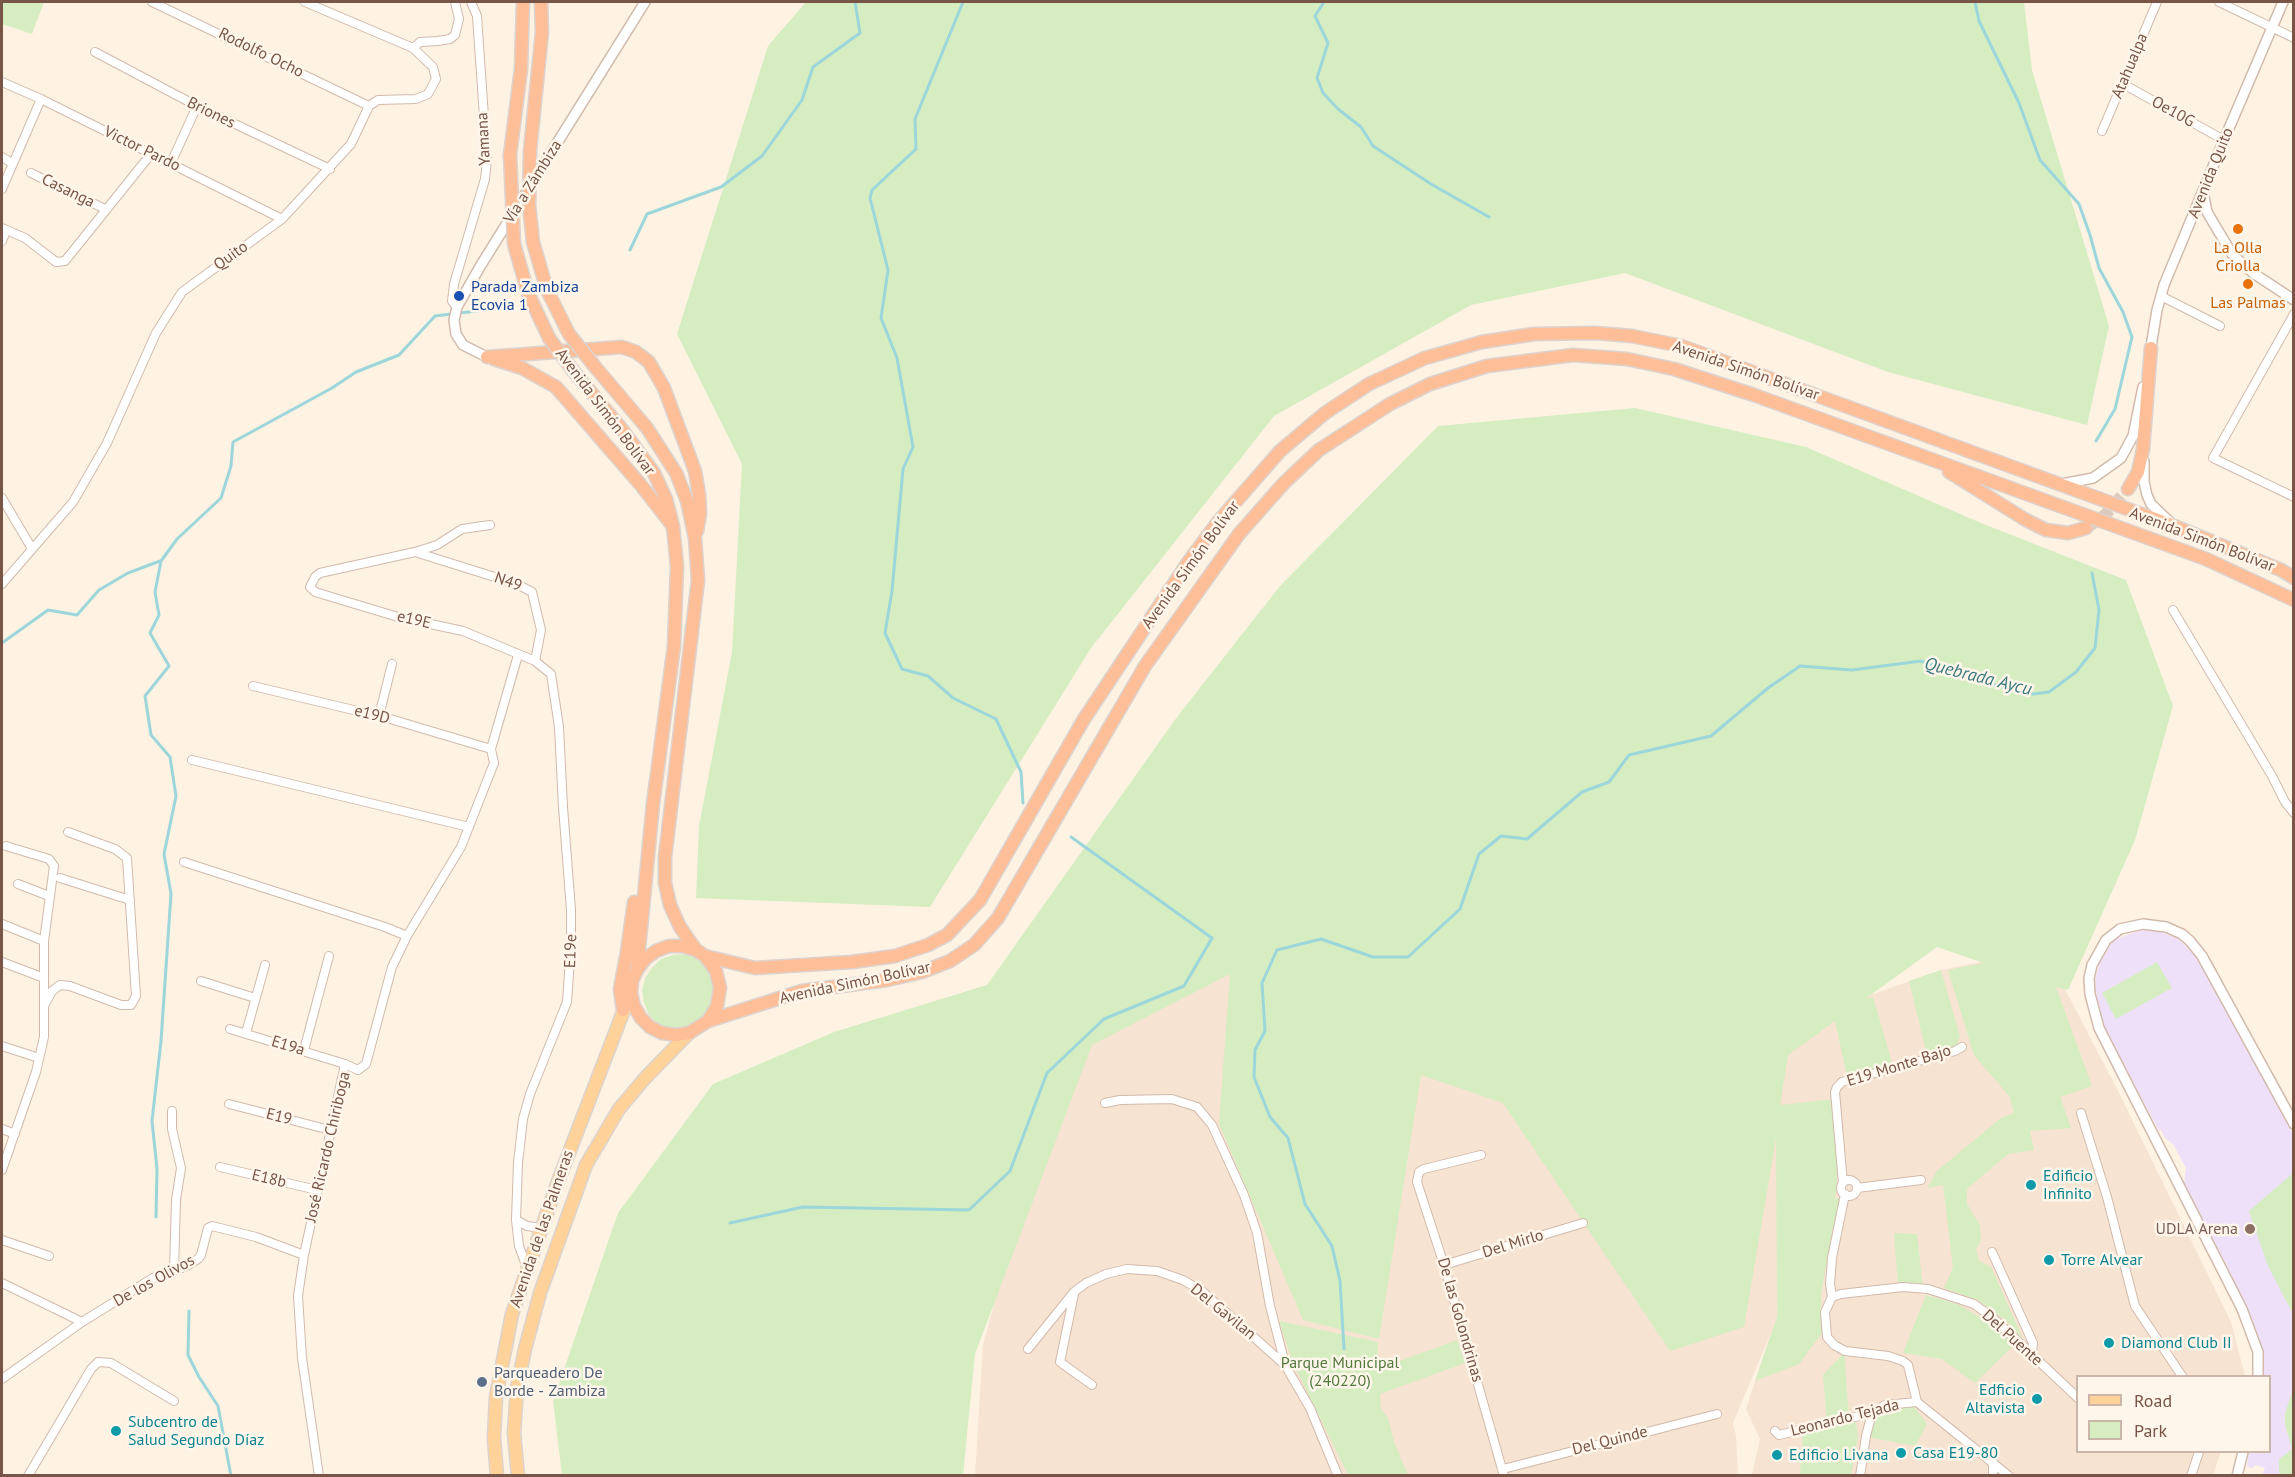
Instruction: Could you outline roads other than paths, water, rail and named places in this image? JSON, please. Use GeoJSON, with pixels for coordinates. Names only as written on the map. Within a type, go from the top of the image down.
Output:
{"type":"FeatureCollection","features":[{"type":"Feature","properties":{"kind":"highway","name":"Avenida Simón Bolívar"},"geometry":{"type":"LineString","coordinates":[[523,2],[520,69],[510,155],[514,244],[528,293],[549,338],[621,428],[654,474],[666,499],[673,526],[677,566],[676,620],[653,804],[636,970]]}},
{"type":"Feature","properties":{"kind":"highway","name":"Avenida Simón Bolívar"},"geometry":{"type":"LineString","coordinates":[[542,2],[542,32],[530,152],[529,205],[532,242],[547,291],[569,334],[647,428],[676,473],[687,501],[695,538],[698,580],[665,857],[665,874],[670,905],[680,927],[700,953],[755,968],[852,962],[895,956],[928,945],[947,935],[980,900],[1084,719],[1189,561],[1218,522],[1280,450],[1325,413],[1369,384],[1425,358],[1482,342],[1534,334],[1595,333],[1632,336],[1681,346],[2174,526],[2281,570],[2294,578]]}},
{"type":"Feature","properties":{"kind":"highway"},"geometry":{"type":"LineString","coordinates":[[487,357],[622,347],[636,352],[649,362],[664,388],[694,471],[699,514],[695,538]]}},
{"type":"Feature","properties":{"kind":"highway"},"geometry":{"type":"LineString","coordinates":[[2128,489],[2138,472],[2143,449],[2151,348]]}},
{"type":"Feature","properties":{"kind":"highway","name":"Avenida Simón Bolívar"},"geometry":{"type":"LineString","coordinates":[[708,1021],[802,991],[887,980],[922,972],[950,961],[974,945],[998,918],[1145,666],[1239,534],[1284,483],[1319,450],[1390,404],[1430,384],[1487,366],[1574,355],[1628,359],[1674,369],[1754,395],[2206,560],[2294,600]]}},
{"type":"Feature","properties":{"kind":"highway"},"geometry":{"type":"LineString","coordinates":[[487,357],[522,368],[556,387],[673,526]]}},
{"type":"Feature","properties":{"kind":"highway"},"geometry":{"type":"LineString","coordinates":[[1925,458],[2037,526],[2068,533],[2086,528]]}},
{"type":"Feature","properties":{"kind":"highway"},"geometry":{"type":"LineString","coordinates":[[623,1010],[620,988],[642,838],[647,815],[653,804]]}},
{"type":"Feature","properties":{"kind":"highway"},"geometry":{"type":"LineString","coordinates":[[669,946],[683,946],[700,953],[716,970],[720,988],[717,1006],[708,1021],[689,1033],[669,1034],[650,1027],[641,1018],[634,1006],[631,993],[636,970],[645,958],[669,946]]}},
{"type":"Feature","properties":{"kind":"main road","name":"Avenida de las Palmeras"},"geometry":{"type":"LineString","coordinates":[[497,1476],[494,1438],[496,1397],[512,1314],[541,1228],[631,993]]}},
{"type":"Feature","properties":{"kind":"main road","name":"Avenida de las Palmeras"},"geometry":{"type":"LineString","coordinates":[[518,1476],[514,1433],[517,1388],[525,1349],[540,1293],[586,1165],[619,1109],[646,1077],[689,1033]]}},
{"type":"Feature","properties":{"kind":"street","name":"Rodolfo Ocho"},"geometry":{"type":"LineString","coordinates":[[153,2],[369,106]]}},
{"type":"Feature","properties":{"kind":"street"},"geometry":{"type":"LineString","coordinates":[[305,2],[413,48],[433,67],[436,79],[428,94],[416,99],[378,100],[369,106]]}},
{"type":"Feature","properties":{"kind":"street"},"geometry":{"type":"LineString","coordinates":[[413,48],[420,42],[450,39],[455,35],[459,25],[455,2]]}},
{"type":"Feature","properties":{"kind":"street","name":"Yamana"},"geometry":{"type":"LineString","coordinates":[[457,308],[452,301],[454,284],[483,188],[487,160],[477,16],[471,2]]}},
{"type":"Feature","properties":{"kind":"street","name":"Vía a Zámbiza"},"geometry":{"type":"LineString","coordinates":[[457,308],[481,265],[645,2]]}},
{"type":"Feature","properties":{"kind":"street","name":"Atahualpa"},"geometry":{"type":"LineString","coordinates":[[2102,131],[2157,2]]}},
{"type":"Feature","properties":{"kind":"street"},"geometry":{"type":"LineString","coordinates":[[2219,2],[2294,38]]}},
{"type":"Feature","properties":{"kind":"street","name":"Avenida Quito"},"geometry":{"type":"LineString","coordinates":[[2059,484],[2093,478],[2121,458],[2133,436],[2161,296],[2283,2]]}},
{"type":"Feature","properties":{"kind":"street","name":"Briones"},"geometry":{"type":"LineString","coordinates":[[95,52],[197,106],[330,169]]}},
{"type":"Feature","properties":{"kind":"street","name":"Victor Pardo"},"geometry":{"type":"LineString","coordinates":[[2,82],[41,99],[282,219]]}},
{"type":"Feature","properties":{"kind":"street","name":"Oe10G"},"geometry":{"type":"LineString","coordinates":[[2123,84],[2224,140]]}},
{"type":"Feature","properties":{"kind":"street"},"geometry":{"type":"LineString","coordinates":[[2,189],[41,99]]}},
{"type":"Feature","properties":{"kind":"street"},"geometry":{"type":"LineString","coordinates":[[171,163],[197,106]]}},
{"type":"Feature","properties":{"kind":"street","name":"Quito"},"geometry":{"type":"LineString","coordinates":[[2,584],[31,547],[73,502],[107,443],[156,333],[182,292],[282,219],[351,144],[369,106]]}},
{"type":"Feature","properties":{"kind":"street"},"geometry":{"type":"LineString","coordinates":[[2,241],[4,230],[25,238],[56,262],[65,261],[151,154]]}},
{"type":"Feature","properties":{"kind":"street"},"geometry":{"type":"LineString","coordinates":[[2,157],[12,163]]}},
{"type":"Feature","properties":{"kind":"street","name":"Casanga"},"geometry":{"type":"LineString","coordinates":[[31,173],[105,209]]}},
{"type":"Feature","properties":{"kind":"street"},"geometry":{"type":"LineString","coordinates":[[2204,191],[2207,212],[2232,254],[2253,273],[2294,300]]}},
{"type":"Feature","properties":{"kind":"street"},"geometry":{"type":"LineString","coordinates":[[2161,296],[2220,326]]}},
{"type":"Feature","properties":{"kind":"street"},"geometry":{"type":"LineString","coordinates":[[457,308],[453,320],[456,334],[463,345],[487,357]]}},
{"type":"Feature","properties":{"kind":"street"},"geometry":{"type":"LineString","coordinates":[[2294,314],[2214,458],[2294,496]]}},
{"type":"Feature","properties":{"kind":"street","name":"Avenida Quito"},"geometry":{"type":"LineString","coordinates":[[2151,348],[2144,482],[2151,504],[2174,526]]}},
{"type":"Feature","properties":{"kind":"street"},"geometry":{"type":"LineString","coordinates":[[2,498],[31,547]]}},
{"type":"Feature","properties":{"kind":"street"},"geometry":{"type":"LineString","coordinates":[[415,552],[437,545],[462,529],[490,525]]}},
{"type":"Feature","properties":{"kind":"street","name":"e19E"},"geometry":{"type":"LineString","coordinates":[[415,552],[320,573],[315,576],[310,586],[315,592],[398,617],[463,631],[536,661]]}},
{"type":"Feature","properties":{"kind":"street","name":"N49"},"geometry":{"type":"LineString","coordinates":[[415,552],[517,584],[532,592],[541,630],[536,661]]}},
{"type":"Feature","properties":{"kind":"street"},"geometry":{"type":"LineString","coordinates":[[2173,610],[2272,776],[2285,802],[2294,813]]}},
{"type":"Feature","properties":{"kind":"street","name":"José Ricardo Chiriboga"},"geometry":{"type":"LineString","coordinates":[[319,1476],[302,1358],[298,1296],[317,1190],[345,1064],[358,1070],[366,1064],[392,967],[407,936],[461,847],[494,763],[491,749],[518,655]]}},
{"type":"Feature","properties":{"kind":"street","name":"E19e"},"geometry":{"type":"LineString","coordinates":[[527,1268],[519,1246],[516,1220],[523,1119],[563,1016],[570,983],[572,910],[562,807],[560,727],[551,674],[536,661]]}},
{"type":"Feature","properties":{"kind":"street"},"geometry":{"type":"LineString","coordinates":[[379,716],[392,664]]}},
{"type":"Feature","properties":{"kind":"street","name":"e19D"},"geometry":{"type":"LineString","coordinates":[[253,686],[379,716],[491,749]]}},
{"type":"Feature","properties":{"kind":"street"},"geometry":{"type":"LineString","coordinates":[[192,760],[469,826]]}},
{"type":"Feature","properties":{"kind":"street"},"geometry":{"type":"LineString","coordinates":[[45,1005],[52,991],[60,986],[70,986],[121,1005],[131,1005],[136,996],[127,858],[115,849],[68,832]]}},
{"type":"Feature","properties":{"kind":"street"},"geometry":{"type":"LineString","coordinates":[[2,1170],[44,1037],[44,941],[54,870],[51,860],[6,846]]}},
{"type":"Feature","properties":{"kind":"street"},"geometry":{"type":"LineString","coordinates":[[184,862],[407,936]]}},
{"type":"Feature","properties":{"kind":"street"},"geometry":{"type":"LineString","coordinates":[[60,878],[130,900]]}},
{"type":"Feature","properties":{"kind":"street"},"geometry":{"type":"LineString","coordinates":[[18,884],[50,896]]}},
{"type":"Feature","properties":{"kind":"street"},"geometry":{"type":"LineString","coordinates":[[2,924],[44,941]]}},
{"type":"Feature","properties":{"kind":"street"},"geometry":{"type":"LineString","coordinates":[[2258,1375],[2258,1352],[2242,1309],[2099,1028],[2090,994],[2090,978],[2095,958],[2106,940],[2120,929],[2143,924],[2166,927],[2182,934],[2190,941],[2202,957],[2294,1124]]}},
{"type":"Feature","properties":{"kind":"street"},"geometry":{"type":"LineString","coordinates":[[304,1050],[329,956]]}},
{"type":"Feature","properties":{"kind":"street"},"geometry":{"type":"LineString","coordinates":[[2,962],[44,978]]}},
{"type":"Feature","properties":{"kind":"street"},"geometry":{"type":"LineString","coordinates":[[246,1033],[264,965]]}},
{"type":"Feature","properties":{"kind":"street"},"geometry":{"type":"LineString","coordinates":[[201,981],[255,998]]}},
{"type":"Feature","properties":{"kind":"street","name":"E19a"},"geometry":{"type":"LineString","coordinates":[[230,1029],[345,1064]]}},
{"type":"Feature","properties":{"kind":"street"},"geometry":{"type":"LineString","coordinates":[[2,1046],[39,1058]]}},
{"type":"Feature","properties":{"kind":"street","name":"E19 Monte Bajo"},"geometry":{"type":"LineString","coordinates":[[1843,1183],[1835,1092],[1842,1082],[1955,1051],[1962,1047]]}},
{"type":"Feature","properties":{"kind":"street"},"geometry":{"type":"LineString","coordinates":[[1105,1103],[1172,1099],[1197,1107],[1212,1125],[1244,1195],[1257,1233],[1270,1306],[1285,1365]]}},
{"type":"Feature","properties":{"kind":"street","name":"E19"},"geometry":{"type":"LineString","coordinates":[[229,1104],[330,1130]]}},
{"type":"Feature","properties":{"kind":"street"},"geometry":{"type":"LineString","coordinates":[[172,1111],[172,1129],[181,1168],[176,1200],[174,1270]]}},
{"type":"Feature","properties":{"kind":"street"},"geometry":{"type":"LineString","coordinates":[[2081,1113],[2107,1197],[2135,1306],[2181,1375]]}},
{"type":"Feature","properties":{"kind":"street"},"geometry":{"type":"LineString","coordinates":[[2,1129],[15,1134]]}},
{"type":"Feature","properties":{"kind":"street","name":"De las Golondrinas"},"geometry":{"type":"LineString","coordinates":[[1481,1155],[1424,1168],[1419,1172],[1417,1182],[1444,1265],[1504,1472]]}},
{"type":"Feature","properties":{"kind":"street","name":"E18b"},"geometry":{"type":"LineString","coordinates":[[220,1167],[317,1190]]}},
{"type":"Feature","properties":{"kind":"street"},"geometry":{"type":"LineString","coordinates":[[1857,1188],[1921,1179]]}},
{"type":"Feature","properties":{"kind":"street"},"geometry":{"type":"LineString","coordinates":[[1852,1180],[1857,1188],[1853,1195],[1845,1194],[1841,1189],[1843,1183],[1852,1180]]}},
{"type":"Feature","properties":{"kind":"street"},"geometry":{"type":"LineString","coordinates":[[1845,1194],[1833,1258],[1830,1284],[1832,1297],[1825,1312],[1827,1337],[1834,1345],[1845,1351],[1888,1356],[1903,1361],[1908,1365],[1917,1402],[2009,1476]]}},
{"type":"Feature","properties":{"kind":"street"},"geometry":{"type":"LineString","coordinates":[[516,1220],[527,1226],[541,1228]]}},
{"type":"Feature","properties":{"kind":"street","name":"Del Mirlo"},"geometry":{"type":"LineString","coordinates":[[1444,1265],[1583,1223]]}},
{"type":"Feature","properties":{"kind":"street","name":"De los Olivos"},"geometry":{"type":"LineString","coordinates":[[3,1376],[82,1322],[153,1278],[198,1260],[205,1232],[212,1226],[256,1237],[304,1255]]}},
{"type":"Feature","properties":{"kind":"street"},"geometry":{"type":"LineString","coordinates":[[2,1240],[49,1256]]}},
{"type":"Feature","properties":{"kind":"street"},"geometry":{"type":"LineString","coordinates":[[1992,1252],[2033,1343],[2032,1356]]}},
{"type":"Feature","properties":{"kind":"street","name":"Del Gavilan"},"geometry":{"type":"LineString","coordinates":[[1028,1349],[1074,1292],[1086,1283],[1106,1274],[1127,1269],[1157,1271],[1183,1280],[1202,1291],[1285,1365],[1310,1408],[1338,1476]]}},
{"type":"Feature","properties":{"kind":"street"},"geometry":{"type":"LineString","coordinates":[[2,1282],[82,1322]]}},
{"type":"Feature","properties":{"kind":"street","name":"Del Puente"},"geometry":{"type":"LineString","coordinates":[[1832,1297],[1902,1287],[1928,1289],[1974,1304],[2076,1396]]}},
{"type":"Feature","properties":{"kind":"street"},"geometry":{"type":"LineString","coordinates":[[1074,1292],[1060,1362],[1092,1384]]}},
{"type":"Feature","properties":{"kind":"street"},"geometry":{"type":"LineString","coordinates":[[28,1476],[91,1369],[99,1362],[111,1363],[174,1401]]}},
{"type":"Feature","properties":{"kind":"street","name":"Leonardo Tejada"},"geometry":{"type":"LineString","coordinates":[[1775,1431],[1779,1435],[1872,1413],[1885,1405],[1917,1402]]}},
{"type":"Feature","properties":{"kind":"street"},"geometry":{"type":"LineString","coordinates":[[1860,1476],[1872,1413]]}},
{"type":"Feature","properties":{"kind":"street","name":"Del Quinde"},"geometry":{"type":"LineString","coordinates":[[1504,1472],[1717,1414]]}},
{"type":"Feature","properties":{"kind":"street"},"geometry":{"type":"LineString","coordinates":[[2191,1476],[2199,1453]]}},
{"type":"Feature","properties":{"kind":"street"},"geometry":{"type":"LineString","coordinates":[[2237,1476],[2243,1453]]}},
{"type":"Feature","properties":{"kind":"street"},"geometry":{"type":"LineString","coordinates":[[1993,1462],[1993,1476]]}},
{"type":"Feature","properties":{"kind":"waterway"},"geometry":{"type":"LineString","coordinates":[[630,250],[647,214],[721,187],[762,156],[802,100],[813,67],[860,33],[855,2]]}},
{"type":"Feature","properties":{"kind":"waterway"},"geometry":{"type":"LineString","coordinates":[[963,2],[915,119],[916,149],[872,190],[870,198],[888,270],[881,318],[897,358],[913,447],[903,469],[892,591],[885,633],[902,669],[928,676],[953,698],[996,719],[1021,772],[1023,803]]}},
{"type":"Feature","properties":{"kind":"waterway"},"geometry":{"type":"LineString","coordinates":[[1324,2],[1315,16],[1328,43],[1317,78],[1323,93],[1338,109],[1361,127],[1373,146],[1431,184],[1489,217]]}},
{"type":"Feature","properties":{"kind":"waterway"},"geometry":{"type":"LineString","coordinates":[[1975,2],[1979,21],[2019,103],[2040,160],[2079,204],[2099,268],[2123,312],[2132,337],[2115,409],[2096,441]]}},
{"type":"Feature","properties":{"kind":"waterway"},"geometry":{"type":"LineString","coordinates":[[459,313],[505,308]]}},
{"type":"Feature","properties":{"kind":"waterway"},"geometry":{"type":"LineString","coordinates":[[156,1217],[157,1169],[152,1121],[161,1041],[171,894],[164,854],[176,796],[170,757],[151,735],[145,696],[169,666],[150,633],[159,615],[155,592],[161,561],[177,539],[221,498],[231,466],[233,442],[332,388],[356,372],[399,355],[435,316],[452,314]]}},
{"type":"Feature","properties":{"kind":"waterway"},"geometry":{"type":"LineString","coordinates":[[2,643],[48,610],[77,615],[99,590],[128,573],[160,561]]}},
{"type":"Feature","properties":{"kind":"waterway","name":"Quebrada Aycu"},"geometry":{"type":"LineString","coordinates":[[1344,1349],[1340,1281],[1332,1246],[1305,1204],[1288,1138],[1270,1117],[1254,1077],[1255,1050],[1265,1031],[1262,983],[1277,950],[1321,939],[1373,957],[1408,957],[1460,909],[1479,854],[1501,836],[1527,839],[1582,792],[1609,782],[1629,755],[1711,736],[1768,688],[1800,666],[1852,670],[1921,661],[2012,690],[2033,694],[2049,692],[2076,672],[2095,648],[2099,610],[2092,573]]}},
{"type":"Feature","properties":{"kind":"waterway"},"geometry":{"type":"LineString","coordinates":[[730,1223],[803,1207],[969,1210],[1010,1171],[1047,1073],[1104,1019],[1184,986],[1212,938],[1071,837]]}},
{"type":"Feature","properties":{"kind":"waterway"},"geometry":{"type":"LineString","coordinates":[[189,1311],[188,1355],[218,1406],[231,1476]]}},
{"type":"Feature","properties":{"kind":"tunnel"},"geometry":{"type":"LineString","coordinates":[[2086,528],[2105,515],[2128,489]]}},
{"type":"Feature","properties":{"kind":"place","name":"La Olla Criolla"},"geometry":{"type":"Point","coordinates":[2238,229]}},
{"type":"Feature","properties":{"kind":"place","name":"Las Palmas"},"geometry":{"type":"Point","coordinates":[2248,284]}},
{"type":"Feature","properties":{"kind":"place","name":"Parada Zambiza Ecovia 1"},"geometry":{"type":"Point","coordinates":[459,296]}},
{"type":"Feature","properties":{"kind":"place","name":"Edificio Infinito"},"geometry":{"type":"Point","coordinates":[2031,1185]}},
{"type":"Feature","properties":{"kind":"place","name":"UDLA Arena"},"geometry":{"type":"Point","coordinates":[2250,1229]}},
{"type":"Feature","properties":{"kind":"place","name":"Torre Alvear"},"geometry":{"type":"Point","coordinates":[2049,1260]}},
{"type":"Feature","properties":{"kind":"place","name":"Diamond Club II"},"geometry":{"type":"Point","coordinates":[2109,1343]}},
{"type":"Feature","properties":{"kind":"place","name":"Parqueadero De Borde - Zambiza"},"geometry":{"type":"Point","coordinates":[482,1382]}},
{"type":"Feature","properties":{"kind":"place","name":"Edficio Altavista"},"geometry":{"type":"Point","coordinates":[2037,1399]}},
{"type":"Feature","properties":{"kind":"place","name":"Subcentro de Salud Segundo Díaz"},"geometry":{"type":"Point","coordinates":[116,1431]}},
{"type":"Feature","properties":{"kind":"place","name":"Casa E19-80"},"geometry":{"type":"Point","coordinates":[1901,1453]}},
{"type":"Feature","properties":{"kind":"place","name":"Edificio Livana"},"geometry":{"type":"Point","coordinates":[1777,1455]}},
{"type":"Feature","properties":{"kind":"park label","name":"Parque Municipal (240220)"},"geometry":{"type":"Point","coordinates":[1340,1372]}}]}
